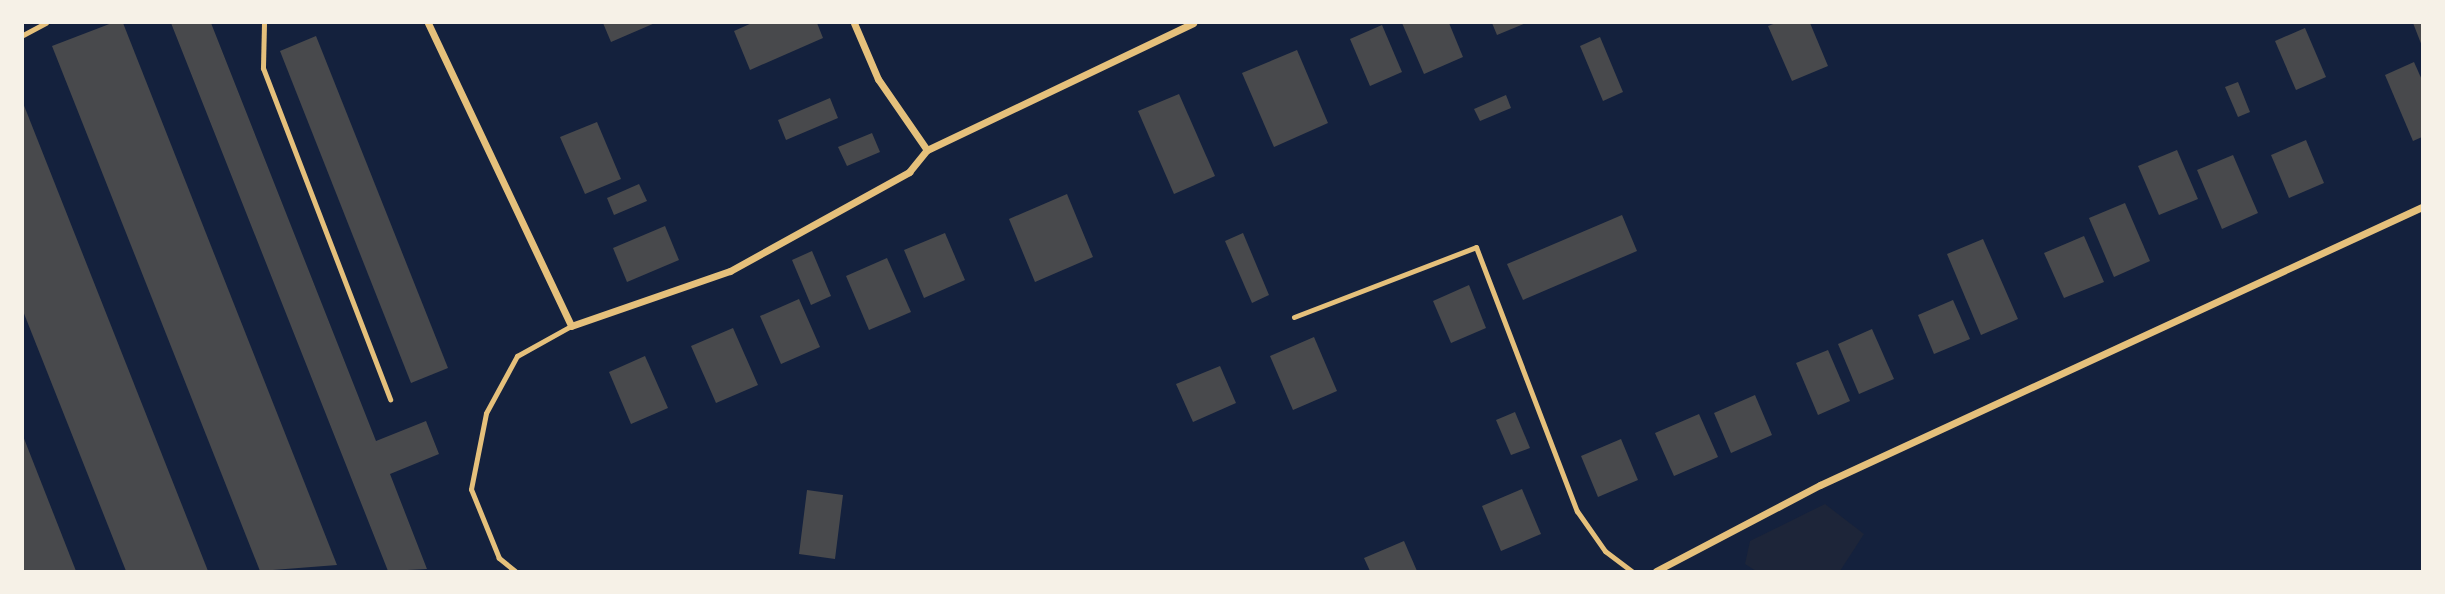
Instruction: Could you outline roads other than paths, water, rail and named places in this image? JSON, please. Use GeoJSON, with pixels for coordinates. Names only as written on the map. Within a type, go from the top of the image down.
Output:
{"type":"FeatureCollection","features":[{"type":"Feature","properties":{"kind":"street"},"geometry":{"type":"LineString","coordinates":[[428,23],[572,327],[730,271],[909,172],[927,150],[1193,23]]}},
{"type":"Feature","properties":{"kind":"street"},"geometry":{"type":"LineString","coordinates":[[854,23],[878,79],[927,150]]}},
{"type":"Feature","properties":{"kind":"street"},"geometry":{"type":"LineString","coordinates":[[1657,571],[1820,485],[2422,206]]}},
{"type":"Feature","properties":{"kind":"lane"},"geometry":{"type":"LineString","coordinates":[[23,35],[46,23]]}},
{"type":"Feature","properties":{"kind":"lane"},"geometry":{"type":"LineString","coordinates":[[264,23],[263,68],[390,399]]}},
{"type":"Feature","properties":{"kind":"lane"},"geometry":{"type":"LineString","coordinates":[[1294,317],[1476,247],[1577,511],[1605,551],[1632,571]]}},
{"type":"Feature","properties":{"kind":"lane"},"geometry":{"type":"LineString","coordinates":[[515,571],[499,558],[471,489],[486,413],[517,356],[572,327]]}}]}
